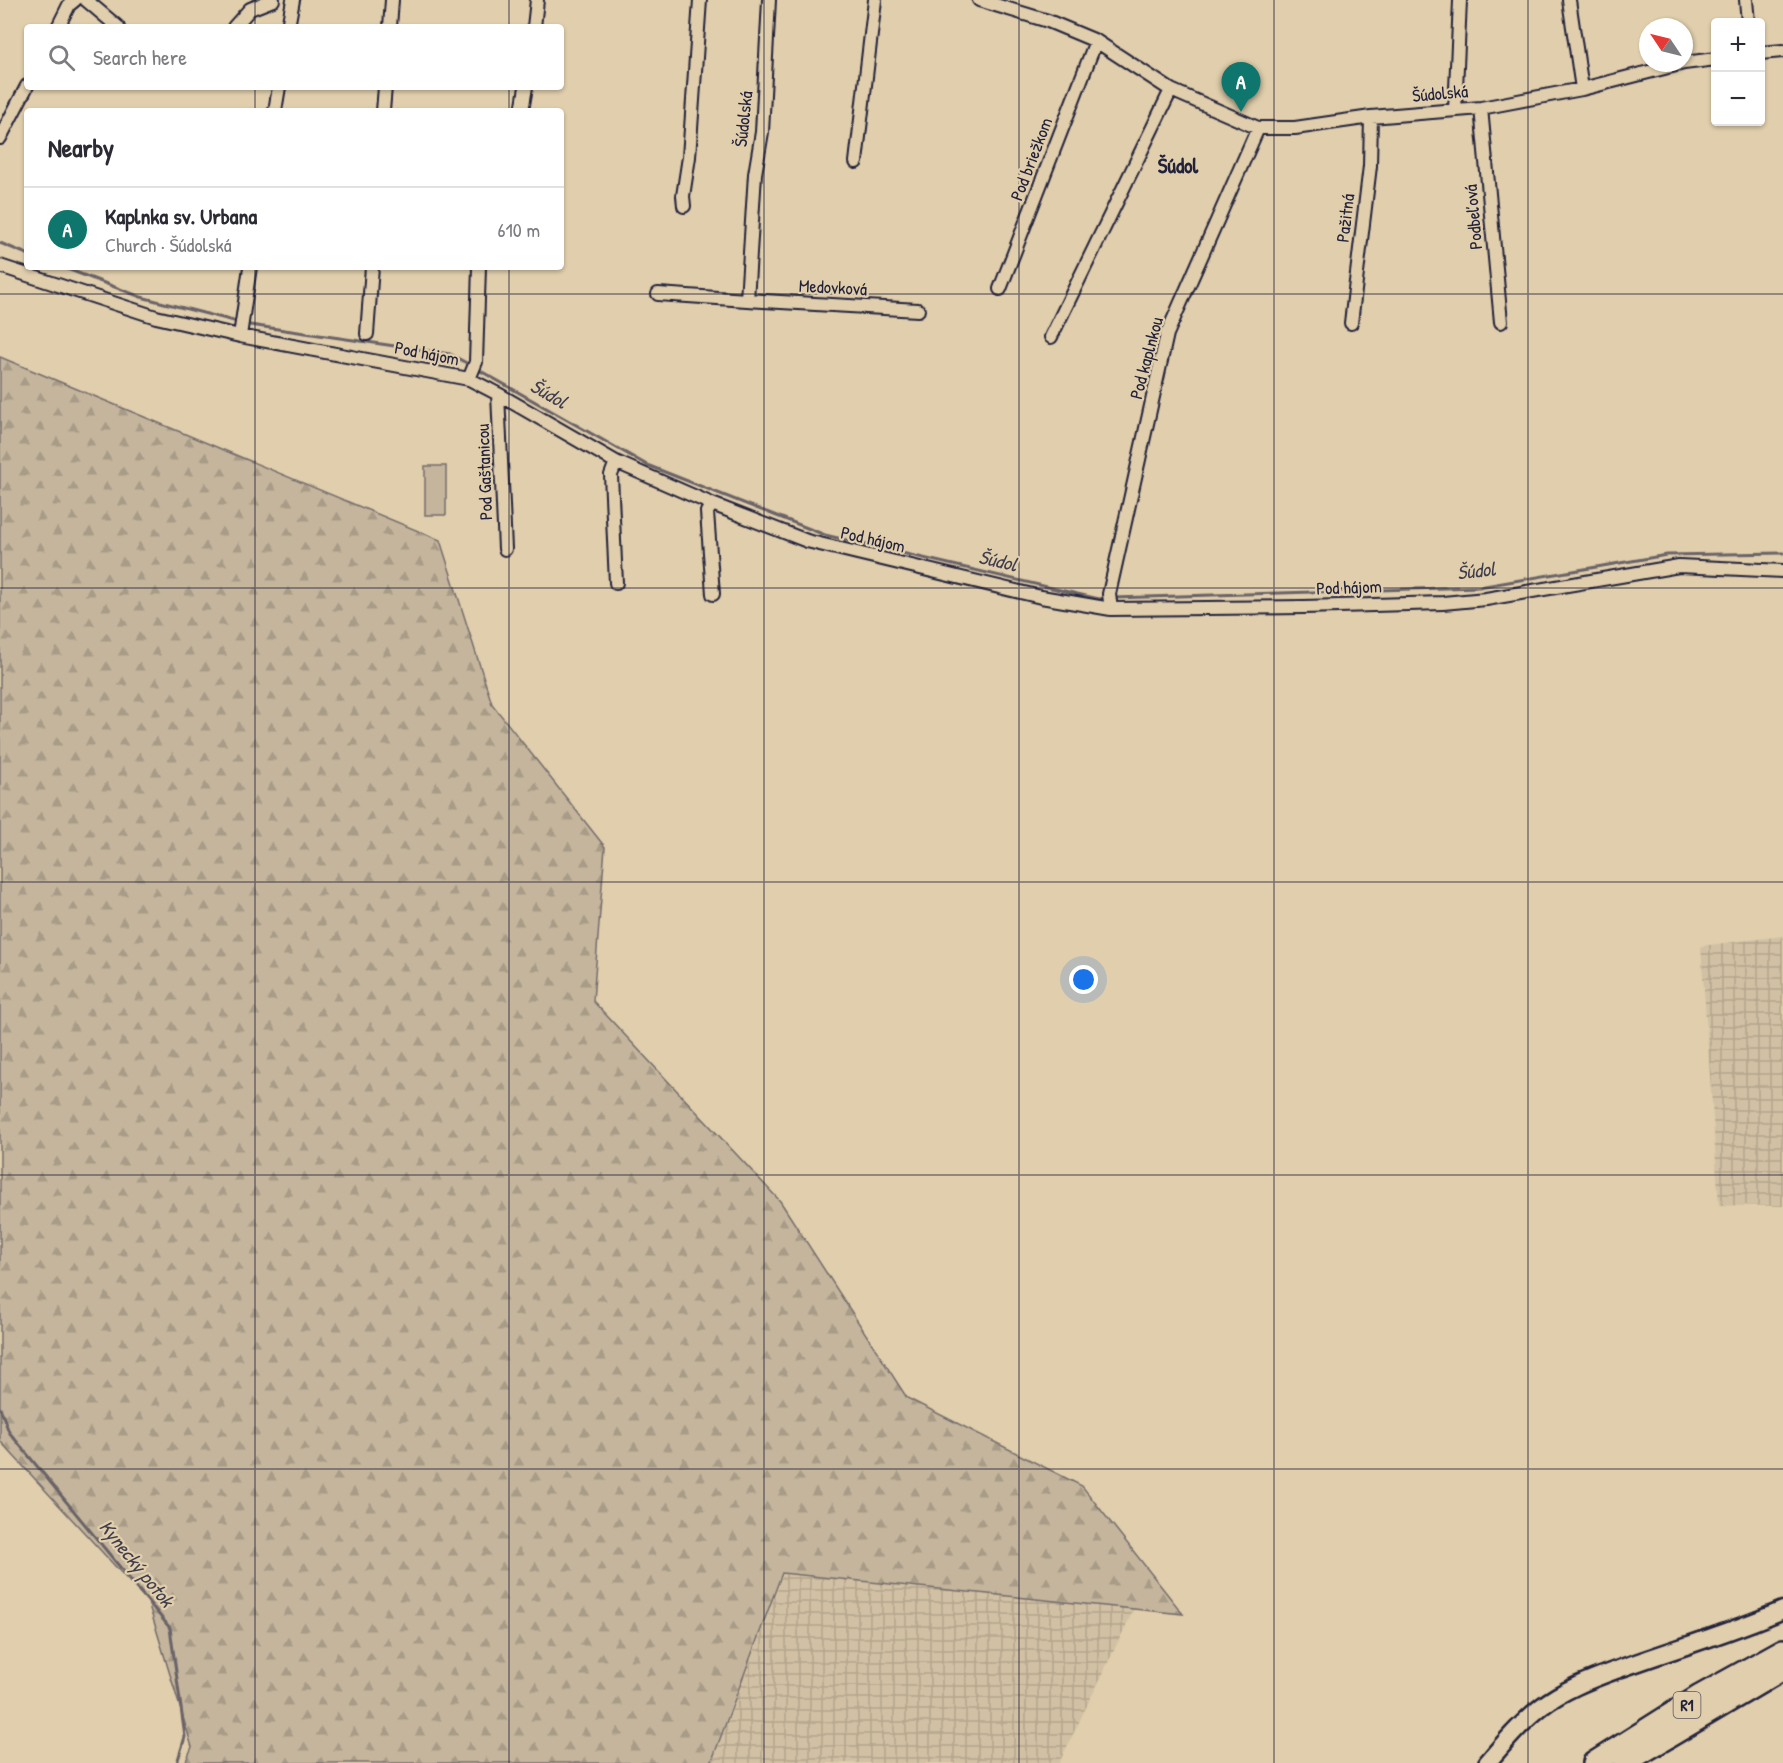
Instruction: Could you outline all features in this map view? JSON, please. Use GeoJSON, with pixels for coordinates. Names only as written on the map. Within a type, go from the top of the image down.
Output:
{"type":"FeatureCollection","features":[{"type":"Feature","properties":{"kind":"highway","name":"R1"},"geometry":{"type":"LineString","coordinates":[[1594,1763],[1701,1696],[1783,1650]]}},
{"type":"Feature","properties":{"kind":"highway","name":"R1"},"geometry":{"type":"LineString","coordinates":[[1624,1763],[1783,1669]]}},
{"type":"Feature","properties":{"kind":"street"},"geometry":{"type":"LineString","coordinates":[[59,24],[69,5],[75,0]]}},
{"type":"Feature","properties":{"kind":"street"},"geometry":{"type":"LineString","coordinates":[[86,0],[114,24]]}},
{"type":"Feature","properties":{"kind":"street"},"geometry":{"type":"LineString","coordinates":[[237,24],[250,9],[273,0]]}},
{"type":"Feature","properties":{"kind":"street"},"geometry":{"type":"LineString","coordinates":[[289,24],[293,0]]}},
{"type":"Feature","properties":{"kind":"street"},"geometry":{"type":"LineString","coordinates":[[390,24],[392,0]]}},
{"type":"Feature","properties":{"kind":"street"},"geometry":{"type":"LineString","coordinates":[[534,24],[537,0]]}},
{"type":"Feature","properties":{"kind":"street"},"geometry":{"type":"LineString","coordinates":[[684,206],[700,0]]}},
{"type":"Feature","properties":{"kind":"street","name":"Šúdolská"},"geometry":{"type":"LineString","coordinates":[[747,300],[754,174],[762,132],[769,0]]}},
{"type":"Feature","properties":{"kind":"street"},"geometry":{"type":"LineString","coordinates":[[856,162],[875,0]]}},
{"type":"Feature","properties":{"kind":"street","name":"Šúdolská"},"geometry":{"type":"LineString","coordinates":[[980,0],[1048,21],[1096,41],[1171,90],[1258,128],[1295,128],[1371,117],[1481,108],[1582,89],[1684,63],[1711,60]]}},
{"type":"Feature","properties":{"kind":"street"},"geometry":{"type":"LineString","coordinates":[[1569,0],[1582,89]]}},
{"type":"Feature","properties":{"kind":"street"},"geometry":{"type":"LineString","coordinates":[[1746,0],[1748,18]]}},
{"type":"Feature","properties":{"kind":"street"},"geometry":{"type":"LineString","coordinates":[[1455,110],[1460,1]]}},
{"type":"Feature","properties":{"kind":"street","name":"Pod briežkom"},"geometry":{"type":"LineString","coordinates":[[1000,289],[1096,41]]}},
{"type":"Feature","properties":{"kind":"street"},"geometry":{"type":"LineString","coordinates":[[1765,53],[1783,51]]}},
{"type":"Feature","properties":{"kind":"street"},"geometry":{"type":"LineString","coordinates":[[0,138],[25,90]]}},
{"type":"Feature","properties":{"kind":"street"},"geometry":{"type":"LineString","coordinates":[[276,108],[278,90]]}},
{"type":"Feature","properties":{"kind":"street"},"geometry":{"type":"LineString","coordinates":[[383,108],[385,90]]}},
{"type":"Feature","properties":{"kind":"street"},"geometry":{"type":"LineString","coordinates":[[522,108],[526,90]]}},
{"type":"Feature","properties":{"kind":"street"},"geometry":{"type":"LineString","coordinates":[[1051,336],[1171,90]]}},
{"type":"Feature","properties":{"kind":"street","name":"Podbeľová"},"geometry":{"type":"LineString","coordinates":[[1481,108],[1501,322]]}},
{"type":"Feature","properties":{"kind":"street","name":"Pažitná"},"geometry":{"type":"LineString","coordinates":[[1351,323],[1370,166],[1371,117]]}},
{"type":"Feature","properties":{"kind":"street","name":"Pod kaplnkou"},"geometry":{"type":"LineString","coordinates":[[1110,602],[1167,334],[1258,128]]}},
{"type":"Feature","properties":{"kind":"street","name":"Pod hájom"},"geometry":{"type":"LineString","coordinates":[[0,266],[156,317],[240,336],[473,371],[498,394],[616,462],[712,504],[807,541],[1041,597],[1110,602],[1304,607],[1443,603],[1486,599],[1679,566],[1783,571]]}},
{"type":"Feature","properties":{"kind":"street"},"geometry":{"type":"LineString","coordinates":[[240,336],[250,270]]}},
{"type":"Feature","properties":{"kind":"street"},"geometry":{"type":"LineString","coordinates":[[367,334],[372,270]]}},
{"type":"Feature","properties":{"kind":"street"},"geometry":{"type":"LineString","coordinates":[[473,371],[479,270]]}},
{"type":"Feature","properties":{"kind":"street","name":"Medovková"},"geometry":{"type":"LineString","coordinates":[[658,294],[918,310]]}},
{"type":"Feature","properties":{"kind":"street","name":"Pod Gaštanicou"},"geometry":{"type":"LineString","coordinates":[[498,394],[505,549]]}},
{"type":"Feature","properties":{"kind":"street"},"geometry":{"type":"LineString","coordinates":[[616,462],[611,476],[616,583]]}},
{"type":"Feature","properties":{"kind":"street"},"geometry":{"type":"LineString","coordinates":[[712,504],[707,512],[712,594]]}},
{"type":"Feature","properties":{"kind":"street"},"geometry":{"type":"LineString","coordinates":[[1487,1763],[1510,1736],[1542,1707],[1577,1685],[1783,1610]]}},
{"type":"Feature","properties":{"kind":"shaded area"},"geometry":{"type":"Polygon","coordinates":[[[1783,936],[1783,1206],[1719,1205],[1701,946],[1783,936]]]}},
{"type":"Feature","properties":{"kind":"shaded area"},"geometry":{"type":"Polygon","coordinates":[[[785,1569],[1134,1609],[1059,1763],[712,1763],[785,1569]]]}},
{"type":"Feature","properties":{"kind":"green space"},"geometry":{"type":"Polygon","coordinates":[[[0,357],[440,540],[492,704],[605,847],[593,1001],[780,1201],[907,1398],[1082,1486],[1183,1614],[782,1573],[711,1763],[185,1763],[192,1747],[148,1602],[0,1441],[0,357]]]}},
{"type":"Feature","properties":{"kind":"green space"},"geometry":{"type":"Polygon","coordinates":[[[425,466],[446,466],[446,515],[425,515],[425,466]]]}},
{"type":"Feature","properties":{"kind":"waterway","name":"Šúdol"},"geometry":{"type":"LineString","coordinates":[[0,243],[24,253]]}},
{"type":"Feature","properties":{"kind":"waterway","name":"Šúdol"},"geometry":{"type":"LineString","coordinates":[[70,270],[141,297],[234,321]]}},
{"type":"Feature","properties":{"kind":"waterway","name":"Šúdol"},"geometry":{"type":"LineString","coordinates":[[250,325],[450,354],[472,366]]}},
{"type":"Feature","properties":{"kind":"waterway","name":"Šúdol"},"geometry":{"type":"LineString","coordinates":[[477,369],[647,465],[825,535],[1099,599],[1106,598]]}},
{"type":"Feature","properties":{"kind":"waterway","name":"Šúdol"},"geometry":{"type":"LineString","coordinates":[[1113,598],[1479,587],[1667,555],[1783,553]]}},
{"type":"Feature","properties":{"kind":"waterway","name":"Kynecký potok"},"geometry":{"type":"LineString","coordinates":[[0,1408],[9,1432],[170,1628],[185,1737],[177,1763]]}},
{"type":"Feature","properties":{"kind":"place","name":"Kaplnka sv. Urbana"},"geometry":{"type":"Point","coordinates":[1241,112]}},
{"type":"Feature","properties":{"kind":"district","name":"Šúdol"},"geometry":{"type":"Point","coordinates":[1178,165]}}]}
